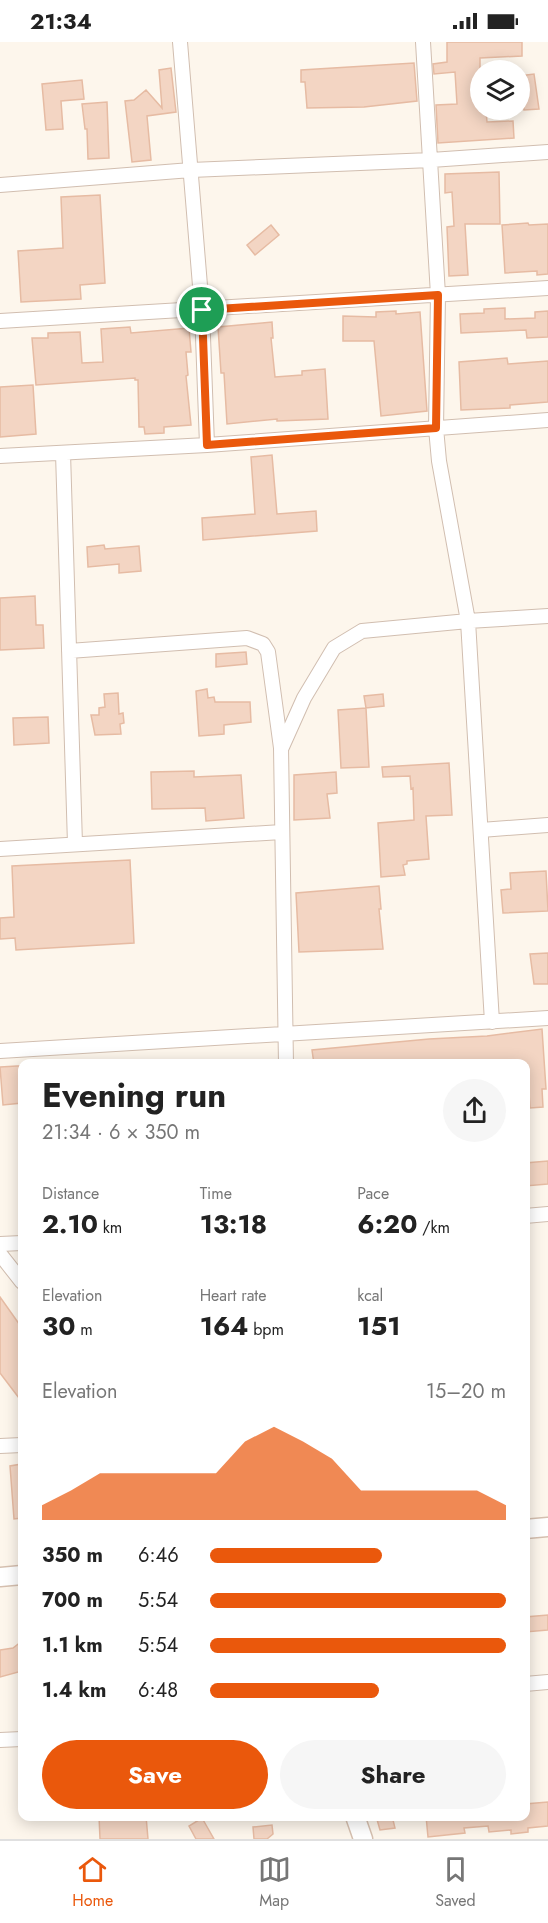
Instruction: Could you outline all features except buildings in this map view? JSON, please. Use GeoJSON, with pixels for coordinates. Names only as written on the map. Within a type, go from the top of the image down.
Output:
{"type":"FeatureCollection","features":[{"type":"Feature","properties":{"kind":"main road"},"geometry":{"type":"LineString","coordinates":[[530,1529],[548,1527]]}},
{"type":"Feature","properties":{"kind":"main road"},"geometry":{"type":"LineString","coordinates":[[0,1577],[18,1575]]}},
{"type":"Feature","properties":{"kind":"main road"},"geometry":{"type":"LineString","coordinates":[[357,1821],[363,1839]]}},
{"type":"Feature","properties":{"kind":"street"},"geometry":{"type":"LineString","coordinates":[[180,42],[202,310],[207,445]]}},
{"type":"Feature","properties":{"kind":"street"},"geometry":{"type":"LineString","coordinates":[[423,42],[438,295],[436,428],[439,461],[468,621],[492,1022]]}},
{"type":"Feature","properties":{"kind":"street"},"geometry":{"type":"LineString","coordinates":[[0,186],[191,170],[431,160],[548,152]]}},
{"type":"Feature","properties":{"kind":"street"},"geometry":{"type":"LineString","coordinates":[[0,321],[548,288]]}},
{"type":"Feature","properties":{"kind":"street"},"geometry":{"type":"LineString","coordinates":[[0,456],[207,445],[548,420]]}},
{"type":"Feature","properties":{"kind":"street"},"geometry":{"type":"LineString","coordinates":[[63,453],[75,844]]}},
{"type":"Feature","properties":{"kind":"street"},"geometry":{"type":"LineString","coordinates":[[281,748],[304,698],[334,648],[362,631],[548,616]]}},
{"type":"Feature","properties":{"kind":"street"},"geometry":{"type":"LineString","coordinates":[[69,651],[247,638],[263,644],[267,652],[281,748],[286,1059]]}},
{"type":"Feature","properties":{"kind":"street"},"geometry":{"type":"LineString","coordinates":[[481,830],[548,825]]}},
{"type":"Feature","properties":{"kind":"street"},"geometry":{"type":"LineString","coordinates":[[0,849],[282,832]]}},
{"type":"Feature","properties":{"kind":"street"},"geometry":{"type":"LineString","coordinates":[[0,1051],[548,1018]]}},
{"type":"Feature","properties":{"kind":"street"},"geometry":{"type":"LineString","coordinates":[[530,1216],[548,1214]]}},
{"type":"Feature","properties":{"kind":"street"},"geometry":{"type":"LineString","coordinates":[[0,1244],[18,1243]]}},
{"type":"Feature","properties":{"kind":"street"},"geometry":{"type":"LineString","coordinates":[[0,1254],[18,1277]]}},
{"type":"Feature","properties":{"kind":"street"},"geometry":{"type":"LineString","coordinates":[[0,1446],[18,1445]]}},
{"type":"Feature","properties":{"kind":"street"},"geometry":{"type":"LineString","coordinates":[[530,1684],[548,1682]]}},
{"type":"Feature","properties":{"kind":"street"},"geometry":{"type":"LineString","coordinates":[[0,1740],[18,1739]]}},
{"type":"Feature","properties":{"kind":"route"},"geometry":{"type":"LineString","coordinates":[[438,295],[436,428],[207,445],[202,310],[438,295]]}}]}
